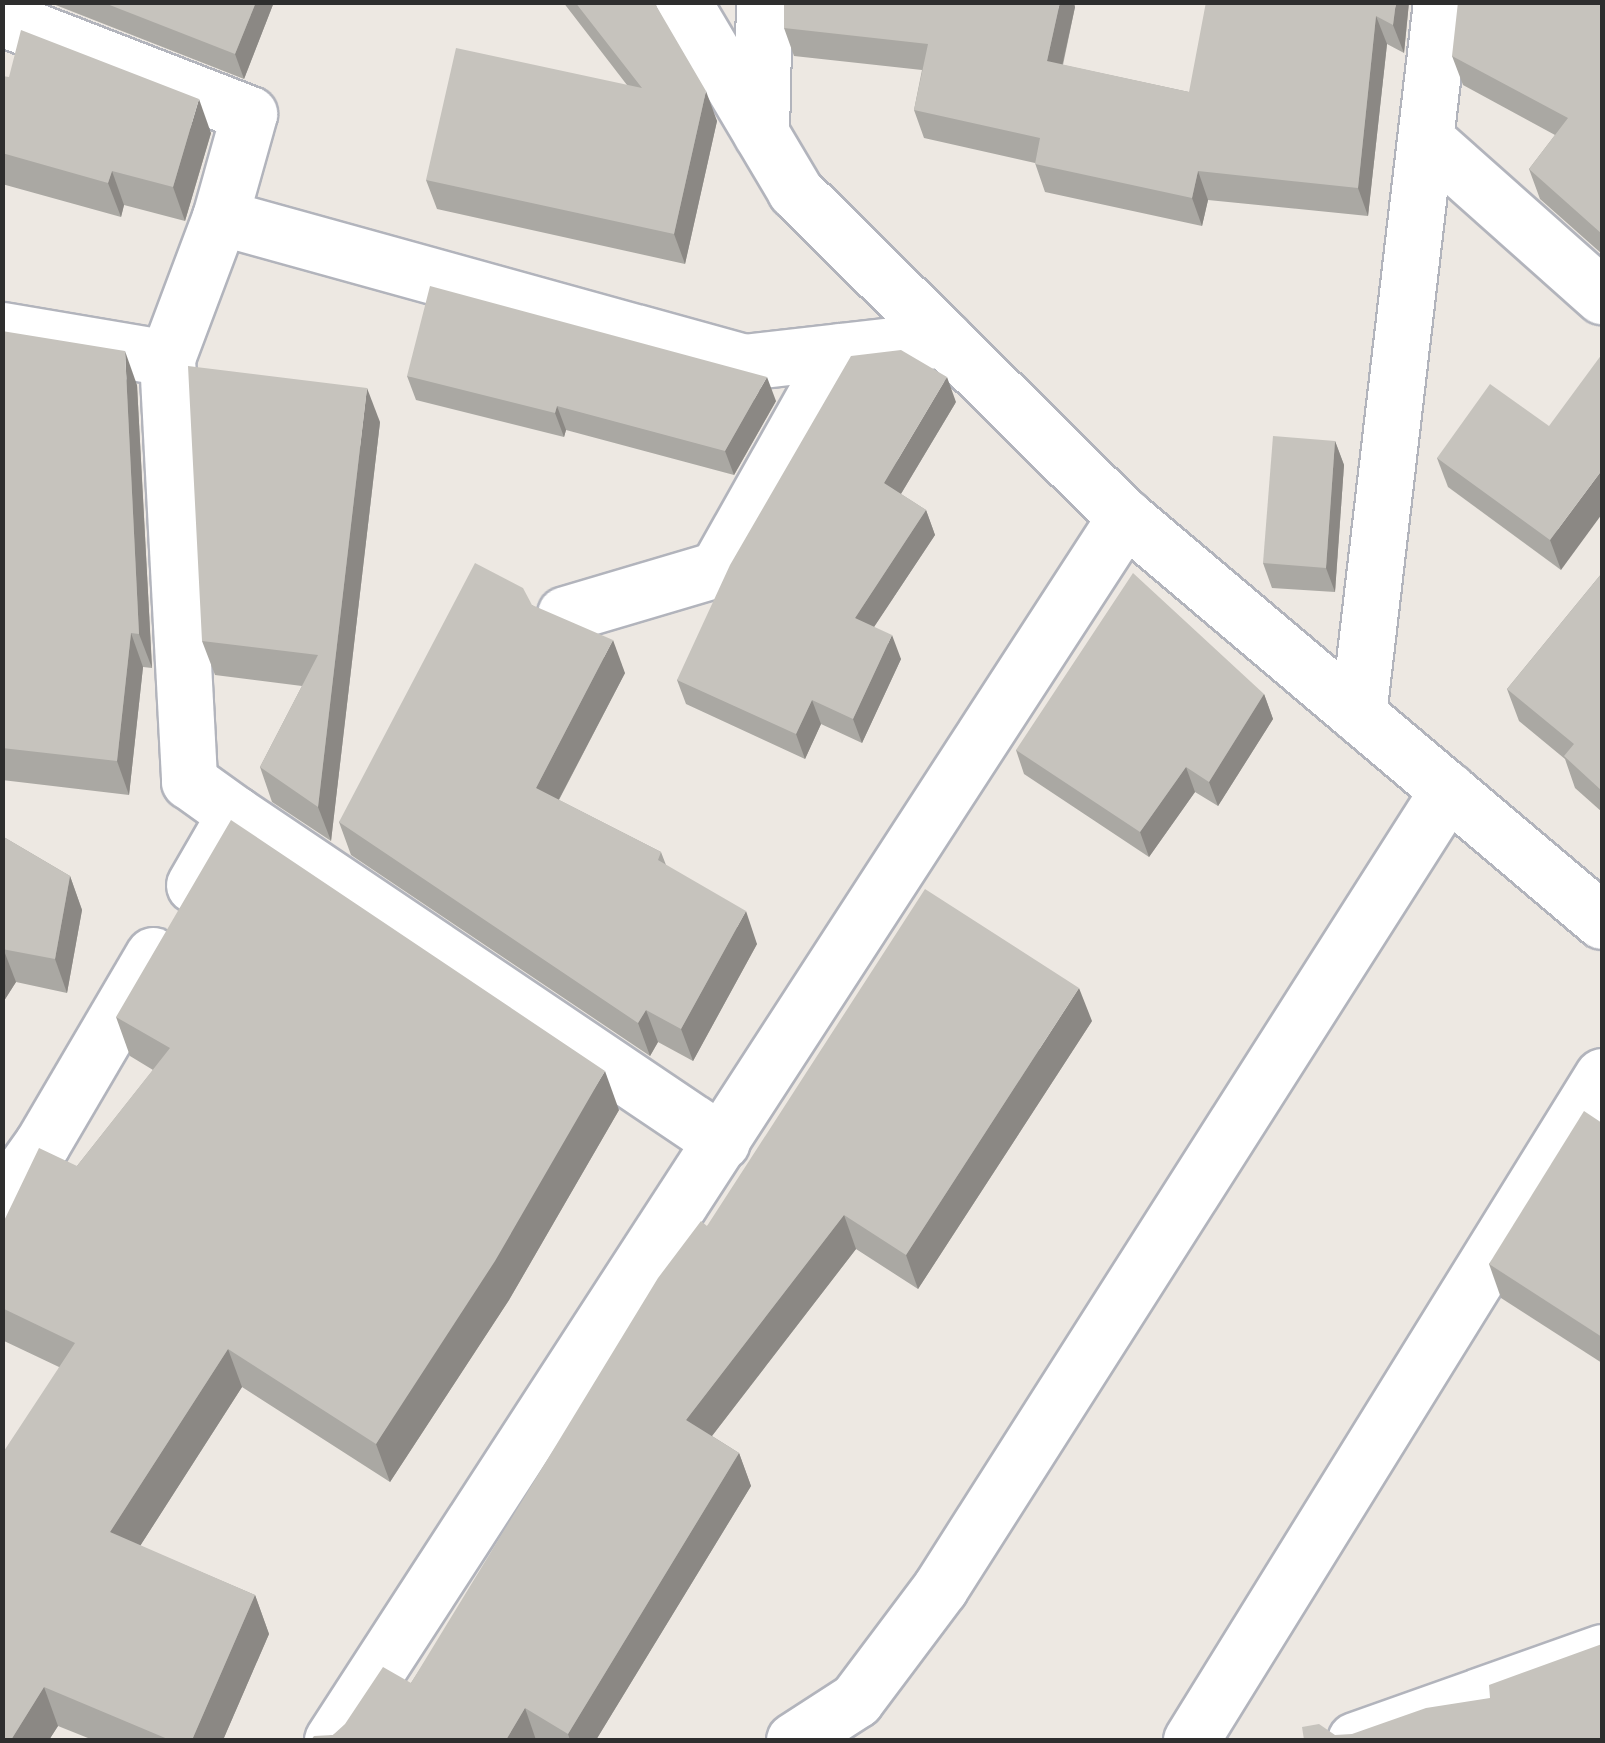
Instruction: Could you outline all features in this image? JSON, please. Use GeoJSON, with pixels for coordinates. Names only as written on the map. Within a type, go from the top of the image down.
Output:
{"type":"FeatureCollection","features":[{"type":"Feature","properties":{"kind":"street"},"geometry":{"type":"LineString","coordinates":[[683,2],[795,192],[1125,516],[1602,921]]}},
{"type":"Feature","properties":{"kind":"street"},"geometry":{"type":"LineString","coordinates":[[761,134],[764,2]]}},
{"type":"Feature","properties":{"kind":"street"},"geometry":{"type":"LineString","coordinates":[[1358,714],[1442,2]]}},
{"type":"Feature","properties":{"kind":"street"},"geometry":{"type":"LineString","coordinates":[[2,18],[249,114],[220,217],[167,358],[189,782],[722,1142]]}},
{"type":"Feature","properties":{"kind":"street"},"geometry":{"type":"LineString","coordinates":[[1428,142],[1602,296]]}},
{"type":"Feature","properties":{"kind":"street"},"geometry":{"type":"LineString","coordinates":[[220,217],[744,362],[945,338]]}},
{"type":"Feature","properties":{"kind":"street"},"geometry":{"type":"LineString","coordinates":[[2,330],[167,358]]}},
{"type":"Feature","properties":{"kind":"street"},"geometry":{"type":"LineString","coordinates":[[565,614],[716,569],[840,350]]}},
{"type":"Feature","properties":{"kind":"street"},"geometry":{"type":"LineString","coordinates":[[332,1740],[1125,516]]}},
{"type":"Feature","properties":{"kind":"street"},"geometry":{"type":"LineString","coordinates":[[794,1740],[856,1700],[940,1588],[1448,790]]}},
{"type":"Feature","properties":{"kind":"street"},"geometry":{"type":"LineString","coordinates":[[2,1200],[42,1144],[236,814]]}},
{"type":"Feature","properties":{"kind":"street"},"geometry":{"type":"LineString","coordinates":[[1191,1740],[1602,1076]]}},
{"type":"Feature","properties":{"kind":"street"},"geometry":{"type":"LineString","coordinates":[[1355,1740],[1602,1652]]}},
{"type":"Feature","properties":{"kind":"building"},"geometry":{"type":"Polygon","coordinates":[[[102,2],[256,2],[235,54],[102,2]]]}},
{"type":"Feature","properties":{"kind":"building"},"geometry":{"type":"Polygon","coordinates":[[[575,2],[654,2],[706,91],[674,234],[426,180],[456,48],[642,88],[575,2]]]}},
{"type":"Feature","properties":{"kind":"building"},"geometry":{"type":"Polygon","coordinates":[[[784,2],[1060,2],[1047,61],[1189,92],[1206,2],[1396,2],[1393,25],[1376,16],[1358,188],[1198,171],[1192,198],[1035,164],[1040,138],[914,110],[928,44],[784,28],[784,2]]]}},
{"type":"Feature","properties":{"kind":"building"},"geometry":{"type":"Polygon","coordinates":[[[1458,2],[1602,2],[1602,234],[1529,169],[1568,118],[1452,56],[1458,2]]]}},
{"type":"Feature","properties":{"kind":"building"},"geometry":{"type":"Polygon","coordinates":[[[21,30],[199,99],[173,187],[112,171],[108,183],[2,153],[2,76],[9,77],[21,30]]]}},
{"type":"Feature","properties":{"kind":"building"},"geometry":{"type":"Polygon","coordinates":[[[430,286],[767,377],[725,451],[557,406],[555,413],[407,376],[430,286]]]}},
{"type":"Feature","properties":{"kind":"building"},"geometry":{"type":"Polygon","coordinates":[[[2,331],[125,351],[139,634],[131,633],[117,761],[2,748],[2,331]]]}},
{"type":"Feature","properties":{"kind":"building"},"geometry":{"type":"Polygon","coordinates":[[[901,350],[947,377],[884,483],[926,510],[855,618],[892,635],[853,719],[812,700],[796,734],[677,680],[730,565],[851,356],[901,350]]]}},
{"type":"Feature","properties":{"kind":"building"},"geometry":{"type":"Polygon","coordinates":[[[1602,354],[1602,470],[1550,540],[1437,458],[1490,384],[1549,426],[1602,354]]]}},
{"type":"Feature","properties":{"kind":"building"},"geometry":{"type":"Polygon","coordinates":[[[188,366],[367,388],[318,807],[260,767],[318,655],[202,641],[188,366]]]}},
{"type":"Feature","properties":{"kind":"building"},"geometry":{"type":"Polygon","coordinates":[[[1273,436],[1335,441],[1326,568],[1263,563],[1273,436]]]}},
{"type":"Feature","properties":{"kind":"building"},"geometry":{"type":"Polygon","coordinates":[[[475,563],[523,588],[532,605],[613,640],[536,788],[661,852],[658,860],[746,911],[681,1029],[646,1010],[638,1023],[339,822],[475,563]]]}},
{"type":"Feature","properties":{"kind":"building"},"geometry":{"type":"Polygon","coordinates":[[[1133,573],[1264,694],[1209,782],[1186,767],[1140,832],[1016,750],[1133,573]]]}},
{"type":"Feature","properties":{"kind":"building"},"geometry":{"type":"Polygon","coordinates":[[[1602,573],[1602,791],[1564,756],[1574,744],[1507,689],[1602,573]]]}},
{"type":"Feature","properties":{"kind":"building"},"geometry":{"type":"Polygon","coordinates":[[[231,820],[605,1071],[495,1261],[376,1444],[228,1349],[110,1532],[255,1595],[192,1740],[170,1740],[44,1687],[11,1740],[2,1740],[2,1454],[75,1343],[2,1308],[2,1225],[39,1148],[77,1166],[170,1048],[116,1017],[231,820]]]}},
{"type":"Feature","properties":{"kind":"building"},"geometry":{"type":"Polygon","coordinates":[[[2,836],[70,876],[55,959],[2,949],[2,836]]]}},
{"type":"Feature","properties":{"kind":"building"},"geometry":{"type":"Polygon","coordinates":[[[925,889],[1079,988],[906,1255],[844,1215],[686,1420],[739,1453],[568,1734],[525,1708],[506,1740],[311,1740],[314,1736],[333,1735],[345,1724],[383,1667],[411,1683],[658,1278],[701,1221],[707,1226],[925,889]]]}},
{"type":"Feature","properties":{"kind":"building"},"geometry":{"type":"Polygon","coordinates":[[[1584,1111],[1602,1123],[1602,1337],[1489,1264],[1584,1111]]]}},
{"type":"Feature","properties":{"kind":"building"},"geometry":{"type":"Polygon","coordinates":[[[1602,1644],[1602,1740],[1304,1740],[1302,1727],[1319,1724],[1335,1735],[1352,1734],[1426,1708],[1490,1698],[1489,1685],[1602,1644]]]}}]}
